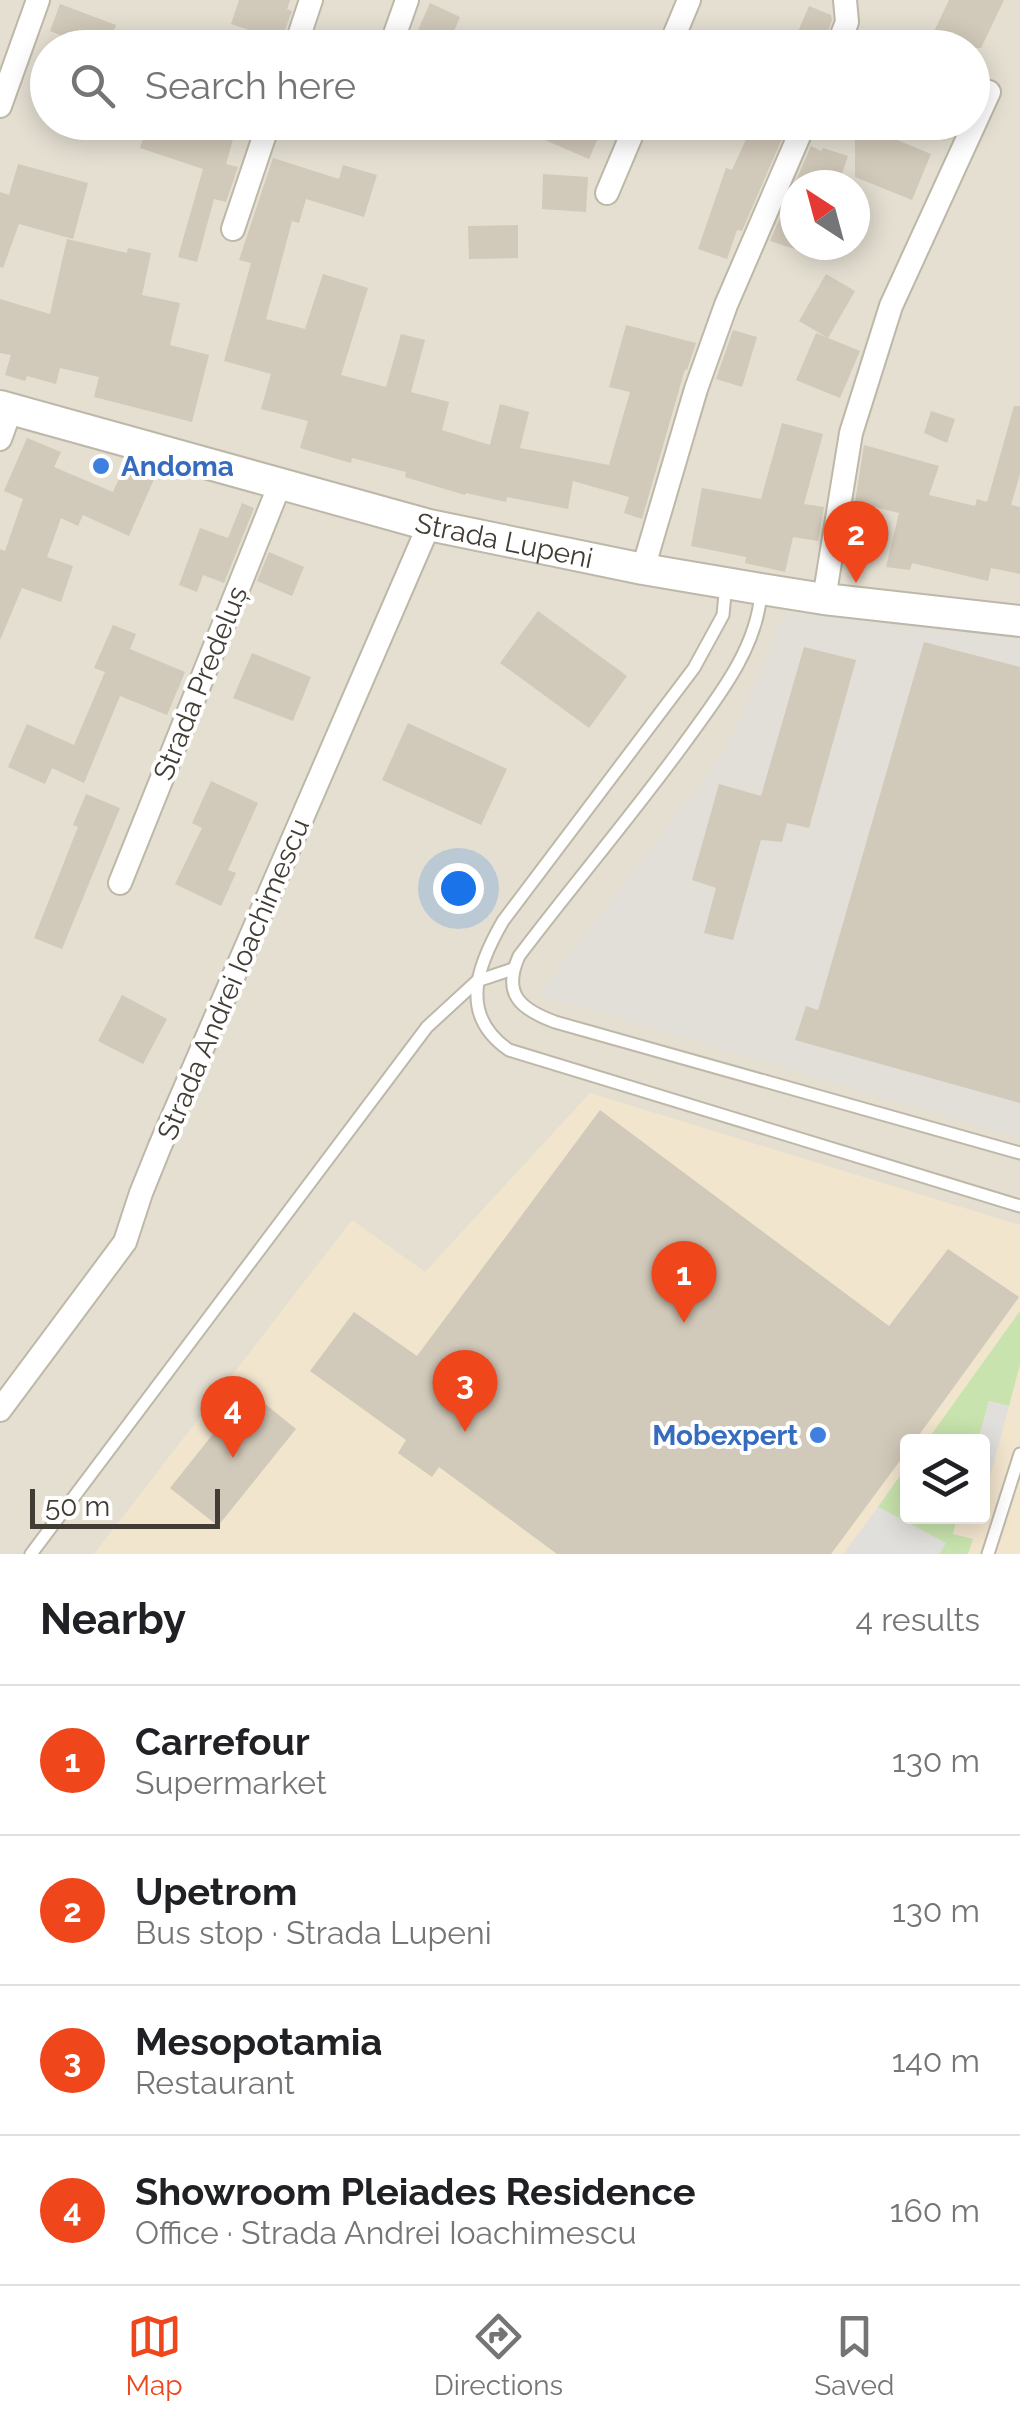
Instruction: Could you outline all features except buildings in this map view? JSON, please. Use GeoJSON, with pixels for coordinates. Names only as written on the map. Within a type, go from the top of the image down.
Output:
{"type":"FeatureCollection","features":[{"type":"Feature","properties":{"kind":"street"},"geometry":{"type":"LineString","coordinates":[[0,106],[38,0]]}},
{"type":"Feature","properties":{"kind":"street"},"geometry":{"type":"LineString","coordinates":[[300,30],[311,0]]}},
{"type":"Feature","properties":{"kind":"street"},"geometry":{"type":"LineString","coordinates":[[397,30],[408,0]]}},
{"type":"Feature","properties":{"kind":"street"},"geometry":{"type":"LineString","coordinates":[[676,30],[689,0]]}},
{"type":"Feature","properties":{"kind":"street"},"geometry":{"type":"LineString","coordinates":[[845,0],[848,22],[845,30]]}},
{"type":"Feature","properties":{"kind":"street"},"geometry":{"type":"LineString","coordinates":[[233,228],[263,140]]}},
{"type":"Feature","properties":{"kind":"street"},"geometry":{"type":"LineString","coordinates":[[606,193],[629,140]]}},
{"type":"Feature","properties":{"kind":"street"},"geometry":{"type":"LineString","coordinates":[[643,569],[696,389],[726,305],[797,140]]}},
{"type":"Feature","properties":{"kind":"street"},"geometry":{"type":"LineString","coordinates":[[824,599],[850,433],[890,306],[968,140]]}},
{"type":"Feature","properties":{"kind":"street"},"geometry":{"type":"LineString","coordinates":[[0,438],[5,407]]}},
{"type":"Feature","properties":{"kind":"street","name":"Strada Lupeni"},"geometry":{"type":"LineString","coordinates":[[5,407],[429,525],[761,589],[1020,620]]}},
{"type":"Feature","properties":{"kind":"street","name":"Strada Predeluș"},"geometry":{"type":"LineString","coordinates":[[120,882],[280,484]]}},
{"type":"Feature","properties":{"kind":"street","name":"Strada Andrei Ioachimescu"},"geometry":{"type":"LineString","coordinates":[[0,1410],[125,1242],[140,1193],[429,525]]}},
{"type":"Feature","properties":{"kind":"lane"},"geometry":{"type":"LineString","coordinates":[[726,583],[723,615],[706,650],[503,921],[485,954],[478,981],[480,1018],[487,1031],[509,1050],[1020,1206]]}},
{"type":"Feature","properties":{"kind":"lane"},"geometry":{"type":"LineString","coordinates":[[761,589],[760,613],[747,648],[642,801],[518,956],[512,990],[530,1011],[580,1030],[1020,1153]]}},
{"type":"Feature","properties":{"kind":"lane"},"geometry":{"type":"LineString","coordinates":[[31,1554],[426,1028],[478,981],[513,969]]}},
{"type":"Feature","properties":{"kind":"lane"},"geometry":{"type":"LineString","coordinates":[[988,1554],[1020,1454]]}},
{"type":"Feature","properties":{"kind":"shaded area"},"geometry":{"type":"Polygon","coordinates":[[[0,0],[1020,0],[1020,1554],[0,1554],[0,0]]]}},
{"type":"Feature","properties":{"kind":"shaded area"},"geometry":{"type":"Polygon","coordinates":[[[786,611],[1020,633],[1020,1138],[539,994],[727,748],[786,611]]]}},
{"type":"Feature","properties":{"kind":"shaded area"},"geometry":{"type":"Polygon","coordinates":[[[590,1093],[1020,1225],[1020,1554],[94,1554],[352,1220],[425,1272],[590,1093]]]}},
{"type":"Feature","properties":{"kind":"shaded area"},"geometry":{"type":"Polygon","coordinates":[[[989,1401],[1009,1406],[990,1477],[990,1434],[980,1434],[989,1401]]]}},
{"type":"Feature","properties":{"kind":"shaded area"},"geometry":{"type":"Polygon","coordinates":[[[878,1507],[900,1519],[900,1524],[910,1524],[946,1543],[939,1554],[843,1554],[878,1507]]]}},
{"type":"Feature","properties":{"kind":"green space"},"geometry":{"type":"Polygon","coordinates":[[[1020,1311],[1020,1364],[1009,1406],[989,1401],[980,1434],[932,1434],[1020,1311]]]}},
{"type":"Feature","properties":{"kind":"green space"},"geometry":{"type":"Polygon","coordinates":[[[900,1476],[900,1519],[878,1507],[900,1476]]]}},
{"type":"Feature","properties":{"kind":"green space"},"geometry":{"type":"Polygon","coordinates":[[[910,1524],[955,1524],[953,1534],[973,1539],[968,1554],[939,1554],[945,1543],[910,1524]]]}},
{"type":"Feature","properties":{"kind":"place","name":"Andoma"},"geometry":{"type":"Point","coordinates":[101,466]}},
{"type":"Feature","properties":{"kind":"place","name":"Upetrom"},"geometry":{"type":"Point","coordinates":[856,583]}},
{"type":"Feature","properties":{"kind":"place","name":"Carrefour"},"geometry":{"type":"Point","coordinates":[684,1323]}},
{"type":"Feature","properties":{"kind":"place","name":"Mesopotamia"},"geometry":{"type":"Point","coordinates":[465,1432]}},
{"type":"Feature","properties":{"kind":"place","name":"Mobexpert"},"geometry":{"type":"Point","coordinates":[818,1435]}},
{"type":"Feature","properties":{"kind":"place","name":"Showroom Pleiades Residence"},"geometry":{"type":"Point","coordinates":[233,1458]}}]}
